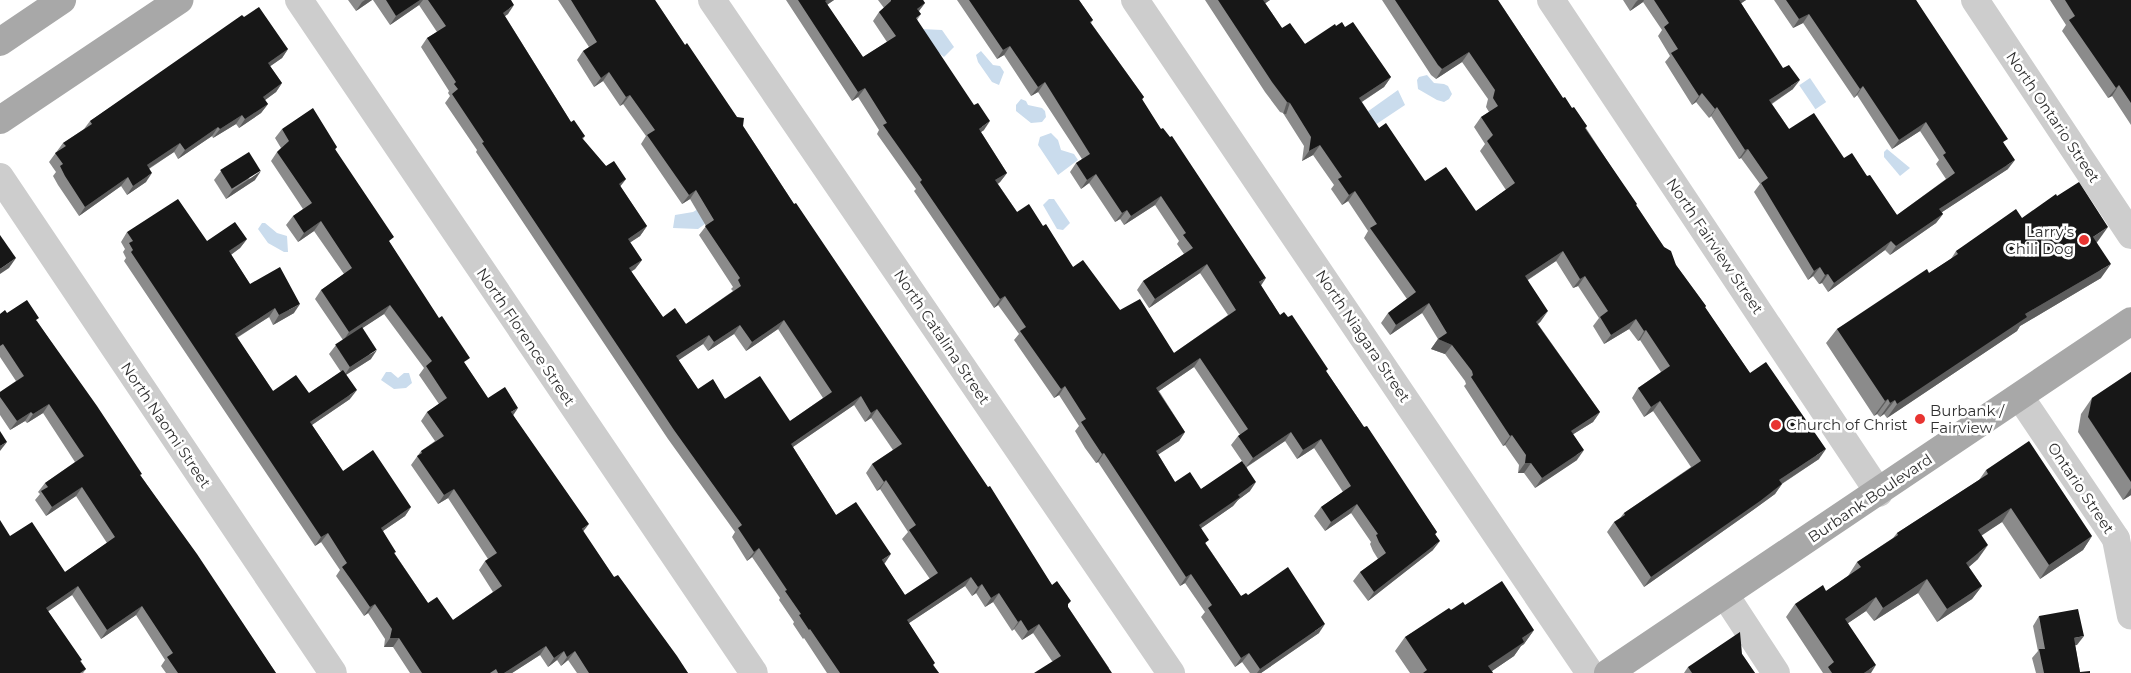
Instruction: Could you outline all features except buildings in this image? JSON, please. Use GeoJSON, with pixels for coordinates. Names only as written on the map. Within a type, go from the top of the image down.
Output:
{"type":"FeatureCollection","features":[{"type":"Feature","properties":{"kind":"main road"},"geometry":{"type":"LineString","coordinates":[[0,42],[62,0]]}},
{"type":"Feature","properties":{"kind":"main road"},"geometry":{"type":"LineString","coordinates":[[0,120],[179,0]]}},
{"type":"Feature","properties":{"kind":"main road","name":"Burbank Boulevard"},"geometry":{"type":"LineString","coordinates":[[1608,673],[1879,493],[2131,321]]}},
{"type":"Feature","properties":{"kind":"street","name":"North Florence Street"},"geometry":{"type":"LineString","coordinates":[[299,0],[754,673]]}},
{"type":"Feature","properties":{"kind":"street","name":"North Catalina Street"},"geometry":{"type":"LineString","coordinates":[[712,0],[1171,673]]}},
{"type":"Feature","properties":{"kind":"street","name":"North Niagara Street"},"geometry":{"type":"LineString","coordinates":[[1135,0],[1590,673]]}},
{"type":"Feature","properties":{"kind":"street","name":"North Fairview Street"},"geometry":{"type":"LineString","coordinates":[[1551,0],[1879,493]]}},
{"type":"Feature","properties":{"kind":"street","name":"North Ontario Street"},"geometry":{"type":"LineString","coordinates":[[1975,0],[2131,235]]}},
{"type":"Feature","properties":{"kind":"street","name":"North Naomi Street"},"geometry":{"type":"LineString","coordinates":[[0,177],[333,673]]}},
{"type":"Feature","properties":{"kind":"street","name":"Ontario Street"},"geometry":{"type":"LineString","coordinates":[[2020,398],[2116,539],[2131,616]]}},
{"type":"Feature","properties":{"kind":"street"},"geometry":{"type":"LineString","coordinates":[[1725,595],[1776,673]]}},
{"type":"Feature","properties":{"kind":"water"},"geometry":{"type":"Polygon","coordinates":[[[921,29],[942,30],[954,47],[944,57],[933,48],[921,29]]]}},
{"type":"Feature","properties":{"kind":"water"},"geometry":{"type":"Polygon","coordinates":[[[981,51],[993,65],[1000,66],[1004,72],[999,85],[992,82],[978,62],[976,55],[981,51]]]}},
{"type":"Feature","properties":{"kind":"water"},"geometry":{"type":"Polygon","coordinates":[[[1427,75],[1434,83],[1448,86],[1452,94],[1449,99],[1444,102],[1437,100],[1418,89],[1417,80],[1419,77],[1427,75]]]}},
{"type":"Feature","properties":{"kind":"water"},"geometry":{"type":"Polygon","coordinates":[[[1810,78],[1826,102],[1815,109],[1799,85],[1810,78]]]}},
{"type":"Feature","properties":{"kind":"water"},"geometry":{"type":"Polygon","coordinates":[[[1398,90],[1405,105],[1375,125],[1367,112],[1398,90]]]}},
{"type":"Feature","properties":{"kind":"water"},"geometry":{"type":"Polygon","coordinates":[[[1021,99],[1026,101],[1028,105],[1042,108],[1045,111],[1046,117],[1042,122],[1031,123],[1016,111],[1016,105],[1021,99]]]}},
{"type":"Feature","properties":{"kind":"water"},"geometry":{"type":"Polygon","coordinates":[[[1051,133],[1058,140],[1061,150],[1074,154],[1078,160],[1058,175],[1038,145],[1040,137],[1051,133]]]}},
{"type":"Feature","properties":{"kind":"water"},"geometry":{"type":"Polygon","coordinates":[[[1887,149],[1910,168],[1900,176],[1884,157],[1884,152],[1887,149]]]}},
{"type":"Feature","properties":{"kind":"water"},"geometry":{"type":"Polygon","coordinates":[[[1049,199],[1054,199],[1070,223],[1063,230],[1057,229],[1043,205],[1049,199]]]}},
{"type":"Feature","properties":{"kind":"water"},"geometry":{"type":"Polygon","coordinates":[[[703,206],[712,219],[698,229],[673,228],[675,215],[693,212],[703,206]]]}},
{"type":"Feature","properties":{"kind":"water"},"geometry":{"type":"Polygon","coordinates":[[[262,223],[265,223],[277,233],[287,236],[288,252],[284,252],[268,243],[258,229],[262,223]]]}},
{"type":"Feature","properties":{"kind":"water"},"geometry":{"type":"Polygon","coordinates":[[[386,372],[391,372],[398,378],[404,373],[409,373],[412,383],[406,388],[394,389],[381,380],[386,372]]]}},
{"type":"Feature","properties":{"kind":"place","name":"Larry's Chili Dog"},"geometry":{"type":"Point","coordinates":[2084,240]}},
{"type":"Feature","properties":{"kind":"place","name":"Burbank / Fairview"},"geometry":{"type":"Point","coordinates":[1920,419]}},
{"type":"Feature","properties":{"kind":"place","name":"Church of Christ"},"geometry":{"type":"Point","coordinates":[1776,425]}}]}
